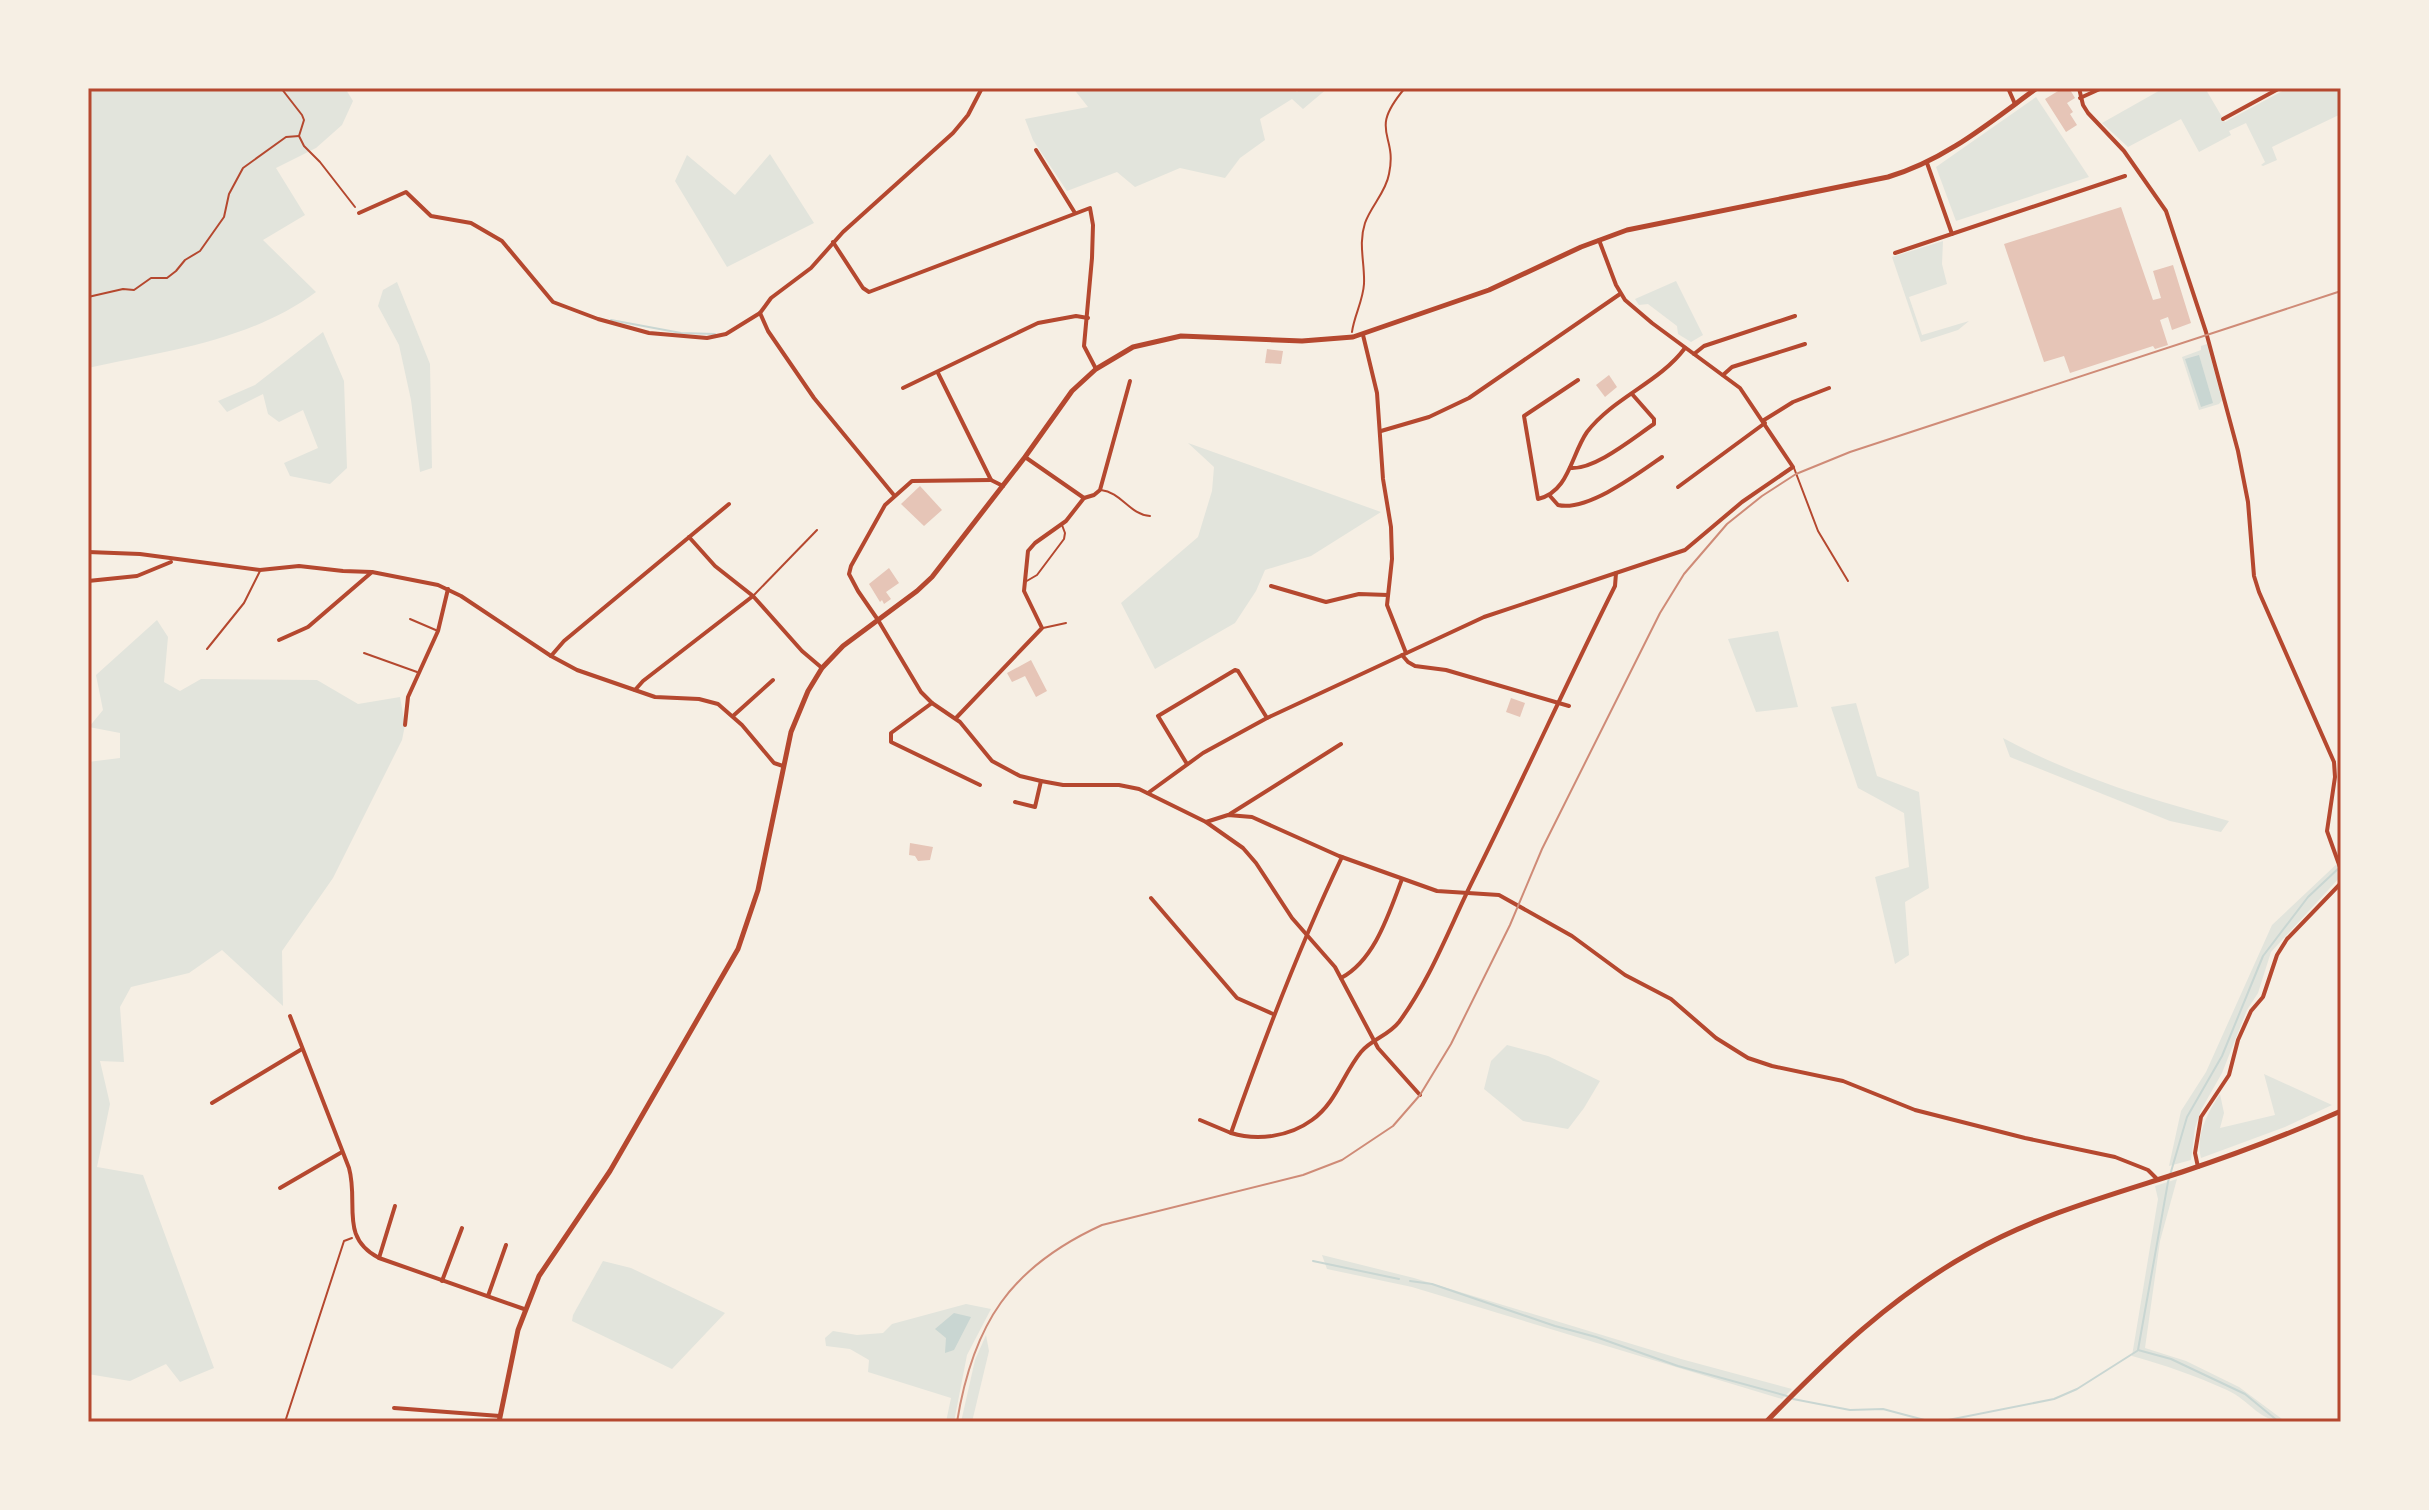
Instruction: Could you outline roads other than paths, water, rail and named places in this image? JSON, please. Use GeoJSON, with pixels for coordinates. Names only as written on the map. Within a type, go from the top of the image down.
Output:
{"type":"FeatureCollection","features":[{"type":"Feature","properties":{"kind":"street"},"geometry":{"type":"LineString","coordinates":[[359,213],[406,192],[431,216],[471,223],[502,241],[548,296],[562,306],[649,333],[707,338],[726,334],[760,313],[771,298],[811,268],[833,242],[953,133],[968,115],[982,88]]}},
{"type":"Feature","properties":{"kind":"street"},"geometry":{"type":"LineString","coordinates":[[2008,88],[2015,104]]}},
{"type":"Feature","properties":{"kind":"street"},"geometry":{"type":"LineString","coordinates":[[394,1408],[500,1419],[524,1309],[544,1267],[597,1191],[731,963],[758,890],[796,718],[822,668],[848,642],[932,577],[1025,457],[1070,393],[1096,369],[1133,347],[1169,337],[1196,335],[1302,341],[1363,335],[1489,290],[1599,240],[1659,222],[1888,177],[1927,163],[1951,150],[2037,88]]}},
{"type":"Feature","properties":{"kind":"street"},"geometry":{"type":"LineString","coordinates":[[2079,88],[2080,98],[2088,113],[2130,158],[2166,211],[2207,335],[2238,451],[2248,502],[2254,576],[2334,762],[2327,831],[2340,867]]}},
{"type":"Feature","properties":{"kind":"street"},"geometry":{"type":"LineString","coordinates":[[2080,98],[2102,88]]}},
{"type":"Feature","properties":{"kind":"street"},"geometry":{"type":"LineString","coordinates":[[2223,119],[2280,88]]}},
{"type":"Feature","properties":{"kind":"street"},"geometry":{"type":"LineString","coordinates":[[1036,150],[1075,213]]}},
{"type":"Feature","properties":{"kind":"street"},"geometry":{"type":"LineString","coordinates":[[1927,163],[1952,234]]}},
{"type":"Feature","properties":{"kind":"street"},"geometry":{"type":"LineString","coordinates":[[1895,253],[2125,176]]}},
{"type":"Feature","properties":{"kind":"street"},"geometry":{"type":"LineString","coordinates":[[833,242],[863,288],[869,292],[1090,208],[1091,283],[1084,346],[1096,369]]}},
{"type":"Feature","properties":{"kind":"street"},"geometry":{"type":"LineString","coordinates":[[1148,793],[1214,746],[1404,654],[1511,606],[1690,547],[1742,502],[1793,467],[1740,388],[1630,306],[1620,294],[1599,240]]}},
{"type":"Feature","properties":{"kind":"street"},"geometry":{"type":"LineString","coordinates":[[1381,431],[1429,417],[1469,398],[1620,294]]}},
{"type":"Feature","properties":{"kind":"street"},"geometry":{"type":"LineString","coordinates":[[760,313],[768,331],[814,398],[894,495]]}},
{"type":"Feature","properties":{"kind":"street"},"geometry":{"type":"LineString","coordinates":[[903,388],[1038,323],[1076,316],[1088,318]]}},
{"type":"Feature","properties":{"kind":"street"},"geometry":{"type":"LineString","coordinates":[[1694,354],[1704,346],[1795,316]]}},
{"type":"Feature","properties":{"kind":"street"},"geometry":{"type":"LineString","coordinates":[[1363,335],[1374,378],[1392,545],[1387,605],[1408,662],[1569,706]]}},
{"type":"Feature","properties":{"kind":"street"},"geometry":{"type":"LineString","coordinates":[[1723,375],[1732,367],[1805,344]]}},
{"type":"Feature","properties":{"kind":"street"},"geometry":{"type":"LineString","coordinates":[[1578,380],[1524,416],[1538,499],[1550,496],[1570,468],[1588,431],[1604,414],[1669,368],[1685,348]]}},
{"type":"Feature","properties":{"kind":"street"},"geometry":{"type":"LineString","coordinates":[[938,373],[991,480]]}},
{"type":"Feature","properties":{"kind":"street"},"geometry":{"type":"LineString","coordinates":[[956,718],[1042,628],[1025,597],[1028,551],[1061,525],[1084,498],[1100,490],[1130,381]]}},
{"type":"Feature","properties":{"kind":"street"},"geometry":{"type":"LineString","coordinates":[[1678,487],[1793,402],[1829,388]]}},
{"type":"Feature","properties":{"kind":"street"},"geometry":{"type":"LineString","coordinates":[[1570,468],[1579,468],[1600,459],[1654,424],[1654,419],[1632,394]]}},
{"type":"Feature","properties":{"kind":"street"},"geometry":{"type":"LineString","coordinates":[[1025,457],[1084,498]]}},
{"type":"Feature","properties":{"kind":"street"},"geometry":{"type":"LineString","coordinates":[[1550,496],[1558,505],[1574,505],[1616,486],[1662,457]]}},
{"type":"Feature","properties":{"kind":"street"},"geometry":{"type":"LineString","coordinates":[[1003,486],[991,480],[916,479],[885,505],[849,570],[858,591],[915,684],[932,703],[956,718],[992,761],[1020,776],[1063,785],[1119,785],[1148,793],[1206,822],[1232,839],[1251,856],[1305,934],[1327,957],[1373,1041],[1420,1095]]}},
{"type":"Feature","properties":{"kind":"street"},"geometry":{"type":"LineString","coordinates":[[551,656],[564,641],[729,504]]}},
{"type":"Feature","properties":{"kind":"street"},"geometry":{"type":"LineString","coordinates":[[689,537],[715,566],[753,596],[802,651],[822,668]]}},
{"type":"Feature","properties":{"kind":"street"},"geometry":{"type":"LineString","coordinates":[[88,552],[140,554],[260,570],[299,566],[372,572],[448,589],[577,670],[655,697],[710,701],[733,716],[774,763],[783,766]]}},
{"type":"Feature","properties":{"kind":"street"},"geometry":{"type":"LineString","coordinates":[[88,581],[137,576],[173,560]]}},
{"type":"Feature","properties":{"kind":"street"},"geometry":{"type":"LineString","coordinates":[[279,640],[308,627],[372,572]]}},
{"type":"Feature","properties":{"kind":"street"},"geometry":{"type":"LineString","coordinates":[[1200,1120],[1249,1137],[1271,1136],[1306,1124],[1327,1106],[1355,1061],[1373,1041],[1386,1036],[1404,1015],[1467,893],[1615,586],[1616,573]]}},
{"type":"Feature","properties":{"kind":"street"},"geometry":{"type":"LineString","coordinates":[[1271,586],[1326,602],[1359,594],[1388,595]]}},
{"type":"Feature","properties":{"kind":"street"},"geometry":{"type":"LineString","coordinates":[[405,725],[408,697],[438,631],[448,589]]}},
{"type":"Feature","properties":{"kind":"street"},"geometry":{"type":"LineString","coordinates":[[635,690],[753,596]]}},
{"type":"Feature","properties":{"kind":"street"},"geometry":{"type":"LineString","coordinates":[[1187,764],[1158,716],[1235,670],[1267,718]]}},
{"type":"Feature","properties":{"kind":"street"},"geometry":{"type":"LineString","coordinates":[[733,716],[773,680]]}},
{"type":"Feature","properties":{"kind":"street"},"geometry":{"type":"LineString","coordinates":[[932,703],[894,730],[890,739],[980,785]]}},
{"type":"Feature","properties":{"kind":"street"},"geometry":{"type":"LineString","coordinates":[[1206,822],[1228,815],[1341,744]]}},
{"type":"Feature","properties":{"kind":"street"},"geometry":{"type":"LineString","coordinates":[[1015,802],[1035,807],[1041,781]]}},
{"type":"Feature","properties":{"kind":"street"},"geometry":{"type":"LineString","coordinates":[[1228,815],[1262,820],[1342,857],[1446,893],[1494,893],[1572,936],[1625,975],[1671,999],[1716,1038],[1748,1058],[1843,1081],[1915,1110],[2115,1157],[2148,1170],[2158,1180]]}},
{"type":"Feature","properties":{"kind":"street"},"geometry":{"type":"LineString","coordinates":[[1231,1133],[1305,934],[1342,857]]}},
{"type":"Feature","properties":{"kind":"street"},"geometry":{"type":"LineString","coordinates":[[1341,978],[1356,970],[1367,955],[1402,879]]}},
{"type":"Feature","properties":{"kind":"street"},"geometry":{"type":"LineString","coordinates":[[2198,1167],[2195,1153],[2201,1117],[2229,1075],[2238,1040],[2251,1011],[2263,997],[2277,955],[2287,939],[2341,883]]}},
{"type":"Feature","properties":{"kind":"street"},"geometry":{"type":"LineString","coordinates":[[1151,898],[1237,998],[1273,1014]]}},
{"type":"Feature","properties":{"kind":"street"},"geometry":{"type":"LineString","coordinates":[[290,1016],[352,1178],[355,1236],[363,1248],[379,1258],[524,1309]]}},
{"type":"Feature","properties":{"kind":"street"},"geometry":{"type":"LineString","coordinates":[[212,1103],[302,1049]]}},
{"type":"Feature","properties":{"kind":"street"},"geometry":{"type":"LineString","coordinates":[[1766,1422],[1870,1321],[1963,1256],[2047,1217],[2256,1147],[2341,1111]]}},
{"type":"Feature","properties":{"kind":"street"},"geometry":{"type":"LineString","coordinates":[[280,1188],[342,1152]]}},
{"type":"Feature","properties":{"kind":"street"},"geometry":{"type":"LineString","coordinates":[[379,1258],[395,1206]]}},
{"type":"Feature","properties":{"kind":"street"},"geometry":{"type":"LineString","coordinates":[[442,1281],[462,1228]]}},
{"type":"Feature","properties":{"kind":"street"},"geometry":{"type":"LineString","coordinates":[[488,1296],[506,1245]]}},
{"type":"Feature","properties":{"kind":"lane"},"geometry":{"type":"LineString","coordinates":[[1793,467],[1818,531],[1848,581]]}},
{"type":"Feature","properties":{"kind":"lane"},"geometry":{"type":"LineString","coordinates":[[1100,490],[1114,493],[1139,514],[1150,516]]}},
{"type":"Feature","properties":{"kind":"lane"},"geometry":{"type":"LineString","coordinates":[[1024,582],[1037,575],[1064,539],[1061,525]]}},
{"type":"Feature","properties":{"kind":"lane"},"geometry":{"type":"LineString","coordinates":[[753,596],[817,530]]}},
{"type":"Feature","properties":{"kind":"lane"},"geometry":{"type":"LineString","coordinates":[[207,649],[244,603],[260,570]]}},
{"type":"Feature","properties":{"kind":"lane"},"geometry":{"type":"LineString","coordinates":[[410,619],[438,631]]}},
{"type":"Feature","properties":{"kind":"lane"},"geometry":{"type":"LineString","coordinates":[[1042,628],[1066,623]]}},
{"type":"Feature","properties":{"kind":"lane"},"geometry":{"type":"LineString","coordinates":[[364,653],[419,672]]}},
{"type":"Feature","properties":{"kind":"waterway"},"geometry":{"type":"LineString","coordinates":[[611,320],[681,333],[715,334]]}},
{"type":"Feature","properties":{"kind":"waterway"},"geometry":{"type":"LineString","coordinates":[[2279,1422],[2245,1394],[2171,1359],[2138,1350],[2168,1182],[2187,1117],[2222,1056],[2263,956],[2308,897],[2340,867]]}},
{"type":"Feature","properties":{"kind":"waterway"},"geometry":{"type":"LineString","coordinates":[[1313,1261],[1399,1279]]}},
{"type":"Feature","properties":{"kind":"waterway"},"geometry":{"type":"LineString","coordinates":[[1410,1281],[1432,1284],[1678,1366],[1787,1396]]}},
{"type":"Feature","properties":{"kind":"waterway"},"geometry":{"type":"LineString","coordinates":[[1938,1422],[2054,1399],[2077,1389],[2137,1351]]}},
{"type":"Feature","properties":{"kind":"waterway"},"geometry":{"type":"LineString","coordinates":[[1793,1399],[1850,1410],[1883,1409],[1932,1422]]}},
{"type":"Feature","properties":{"kind":"railway"},"geometry":{"type":"LineString","coordinates":[[957,1422],[973,1356],[986,1328],[1001,1302],[1043,1260],[1102,1225],[1303,1175],[1342,1160],[1393,1126],[1420,1095],[1451,1044],[1510,925],[1542,849],[1660,613],[1684,574],[1727,524],[1796,474],[1850,452],[2341,291]]}}]}
